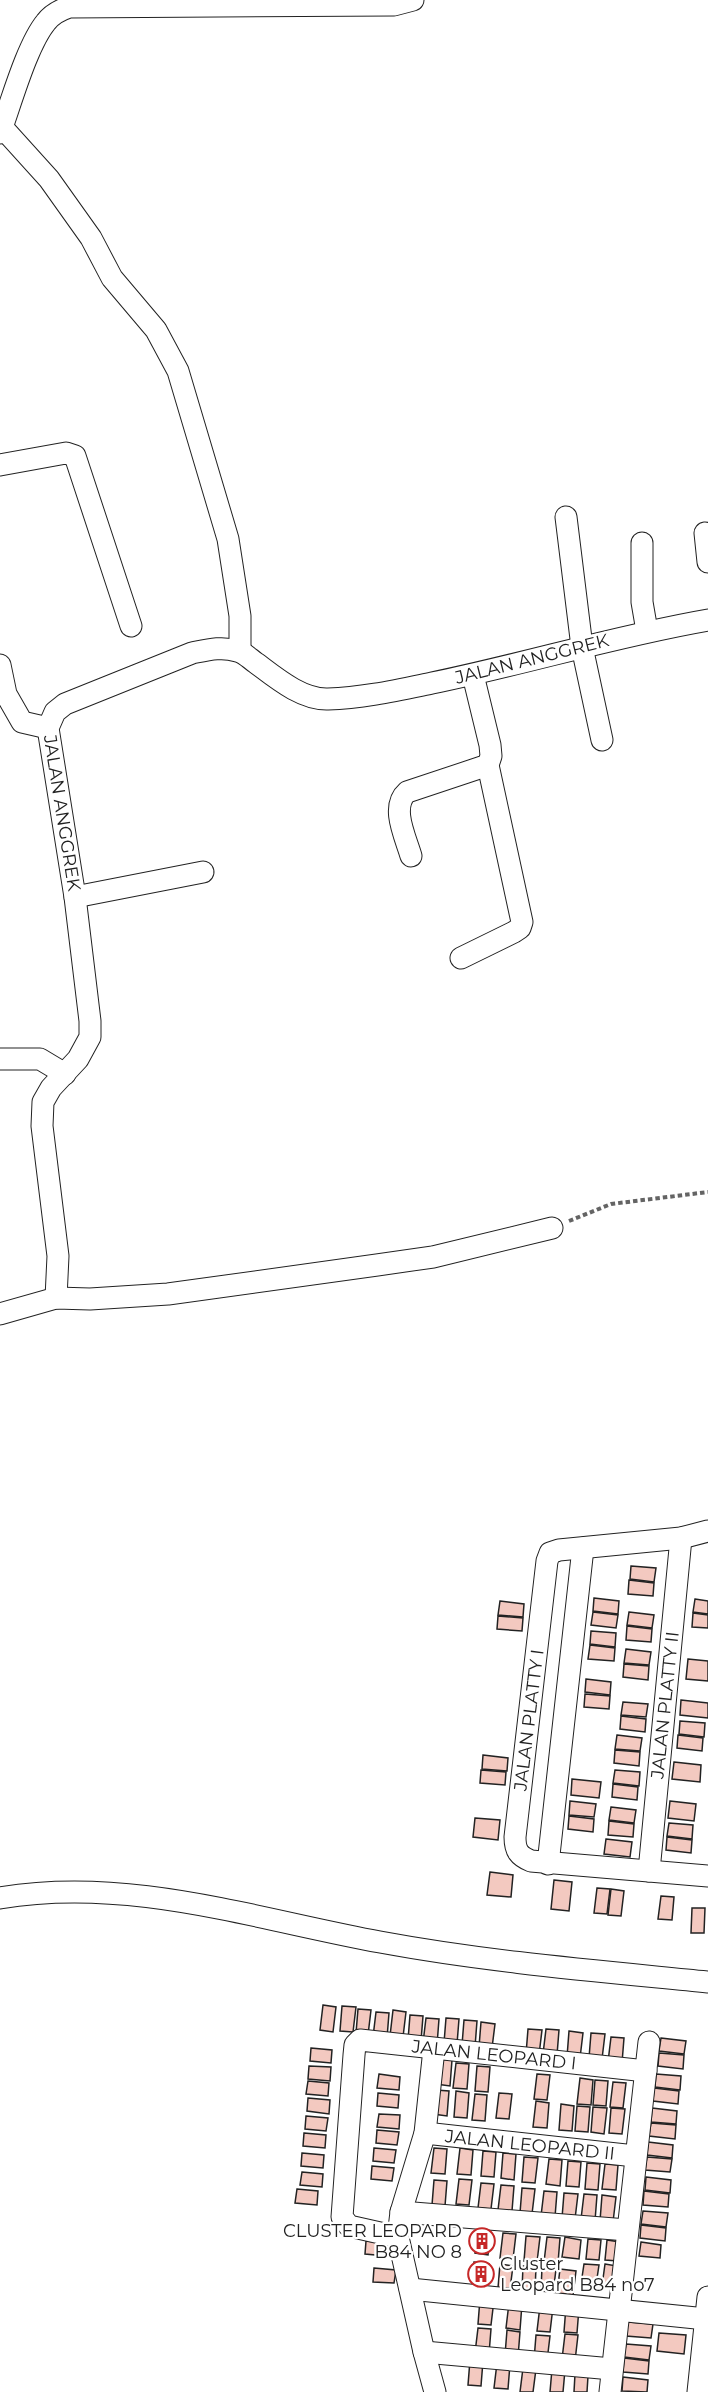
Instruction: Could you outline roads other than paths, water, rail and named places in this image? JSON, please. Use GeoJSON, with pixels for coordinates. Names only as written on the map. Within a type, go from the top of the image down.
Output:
{"type":"FeatureCollection","features":[{"type":"Feature","properties":{"kind":"street"},"geometry":{"type":"LineString","coordinates":[[240,651],[240,615],[228,539],[178,371],[156,330],[112,278],[91,238],[49,179],[1,130],[36,37],[46,20],[69,7],[394,5],[413,0]]}},
{"type":"Feature","properties":{"kind":"street"},"geometry":{"type":"LineString","coordinates":[[0,465],[66,453],[75,456],[131,626]]}},
{"type":"Feature","properties":{"kind":"street"},"geometry":{"type":"LineString","coordinates":[[566,517],[582,647],[602,740]]}},
{"type":"Feature","properties":{"kind":"street"},"geometry":{"type":"LineString","coordinates":[[705,533],[708,562]]}},
{"type":"Feature","properties":{"kind":"street"},"geometry":{"type":"LineString","coordinates":[[642,543],[642,602],[647,631]]}},
{"type":"Feature","properties":{"kind":"street","name":"JALAN ANGGREK"},"geometry":{"type":"LineString","coordinates":[[56,1298],[58,1256],[46,1165],[43,1102],[51,1088],[78,1059],[90,1037],[90,1021],[75,897],[48,728],[55,712],[65,704],[182,657],[212,649],[225,648],[240,651],[281,682],[314,698],[326,699],[374,694],[473,675],[647,631],[708,620]]}},
{"type":"Feature","properties":{"kind":"street"},"geometry":{"type":"LineString","coordinates":[[0,664],[3,694],[22,722],[48,728]]}},
{"type":"Feature","properties":{"kind":"street"},"geometry":{"type":"LineString","coordinates":[[461,958],[514,932],[520,928],[522,922],[488,765],[491,756],[490,745],[473,675]]}},
{"type":"Feature","properties":{"kind":"street"},"geometry":{"type":"LineString","coordinates":[[411,856],[399,812],[402,797],[417,788],[488,765]]}},
{"type":"Feature","properties":{"kind":"street"},"geometry":{"type":"LineString","coordinates":[[75,897],[203,872]]}},
{"type":"Feature","properties":{"kind":"street"},"geometry":{"type":"LineString","coordinates":[[0,1059],[40,1059],[65,1074]]}},
{"type":"Feature","properties":{"kind":"street"},"geometry":{"type":"LineString","coordinates":[[0,1314],[56,1298],[90,1299],[168,1294],[377,1266],[433,1257],[552,1228]]}},
{"type":"Feature","properties":{"kind":"street","name":"JALAN PLATTY I"},"geometry":{"type":"LineString","coordinates":[[708,1530],[681,1538],[559,1550],[550,1553],[547,1561],[515,1837],[515,1848],[520,1856],[531,1861],[708,1876]]}},
{"type":"Feature","properties":{"kind":"street","name":"JALAN PLATTY II"},"geometry":{"type":"LineString","coordinates":[[649,1871],[681,1538]]}},
{"type":"Feature","properties":{"kind":"street"},"geometry":{"type":"LineString","coordinates":[[548,1864],[583,1548]]}},
{"type":"Feature","properties":{"kind":"street"},"geometry":{"type":"LineString","coordinates":[[0,1898],[33,1892],[113,1893],[186,1902],[381,1942],[494,1960],[708,1982]]}},
{"type":"Feature","properties":{"kind":"street","name":"JALAN LEOPARD I"},"geometry":{"type":"LineString","coordinates":[[398,2237],[349,2226],[342,2217],[355,2045],[360,2040],[646,2071]]}},
{"type":"Feature","properties":{"kind":"street"},"geometry":{"type":"LineString","coordinates":[[610,2392],[649,2042]]}},
{"type":"Feature","properties":{"kind":"street"},"geometry":{"type":"LineString","coordinates":[[434,2049],[425,2133],[401,2212],[398,2237],[435,2392]]}},
{"type":"Feature","properties":{"kind":"street","name":"JALAN LEOPARD II"},"geometry":{"type":"LineString","coordinates":[[425,2133],[635,2156]]}},
{"type":"Feature","properties":{"kind":"street"},"geometry":{"type":"LineString","coordinates":[[401,2212],[627,2230]]}},
{"type":"Feature","properties":{"kind":"street"},"geometry":{"type":"LineString","coordinates":[[410,2289],[706,2319]]}},
{"type":"Feature","properties":{"kind":"street"},"geometry":{"type":"LineString","coordinates":[[702,2384],[708,2297]]}},
{"type":"Feature","properties":{"kind":"street"},"geometry":{"type":"LineString","coordinates":[[424,2352],[612,2369]]}},
{"type":"Feature","properties":{"kind":"place","name":"CLUSTER LEOPARD B84 NO 8"},"geometry":{"type":"Point","coordinates":[482,2241]}},
{"type":"Feature","properties":{"kind":"place","name":"Cluster Leopard B84 no7"},"geometry":{"type":"Point","coordinates":[481,2274]}}]}
